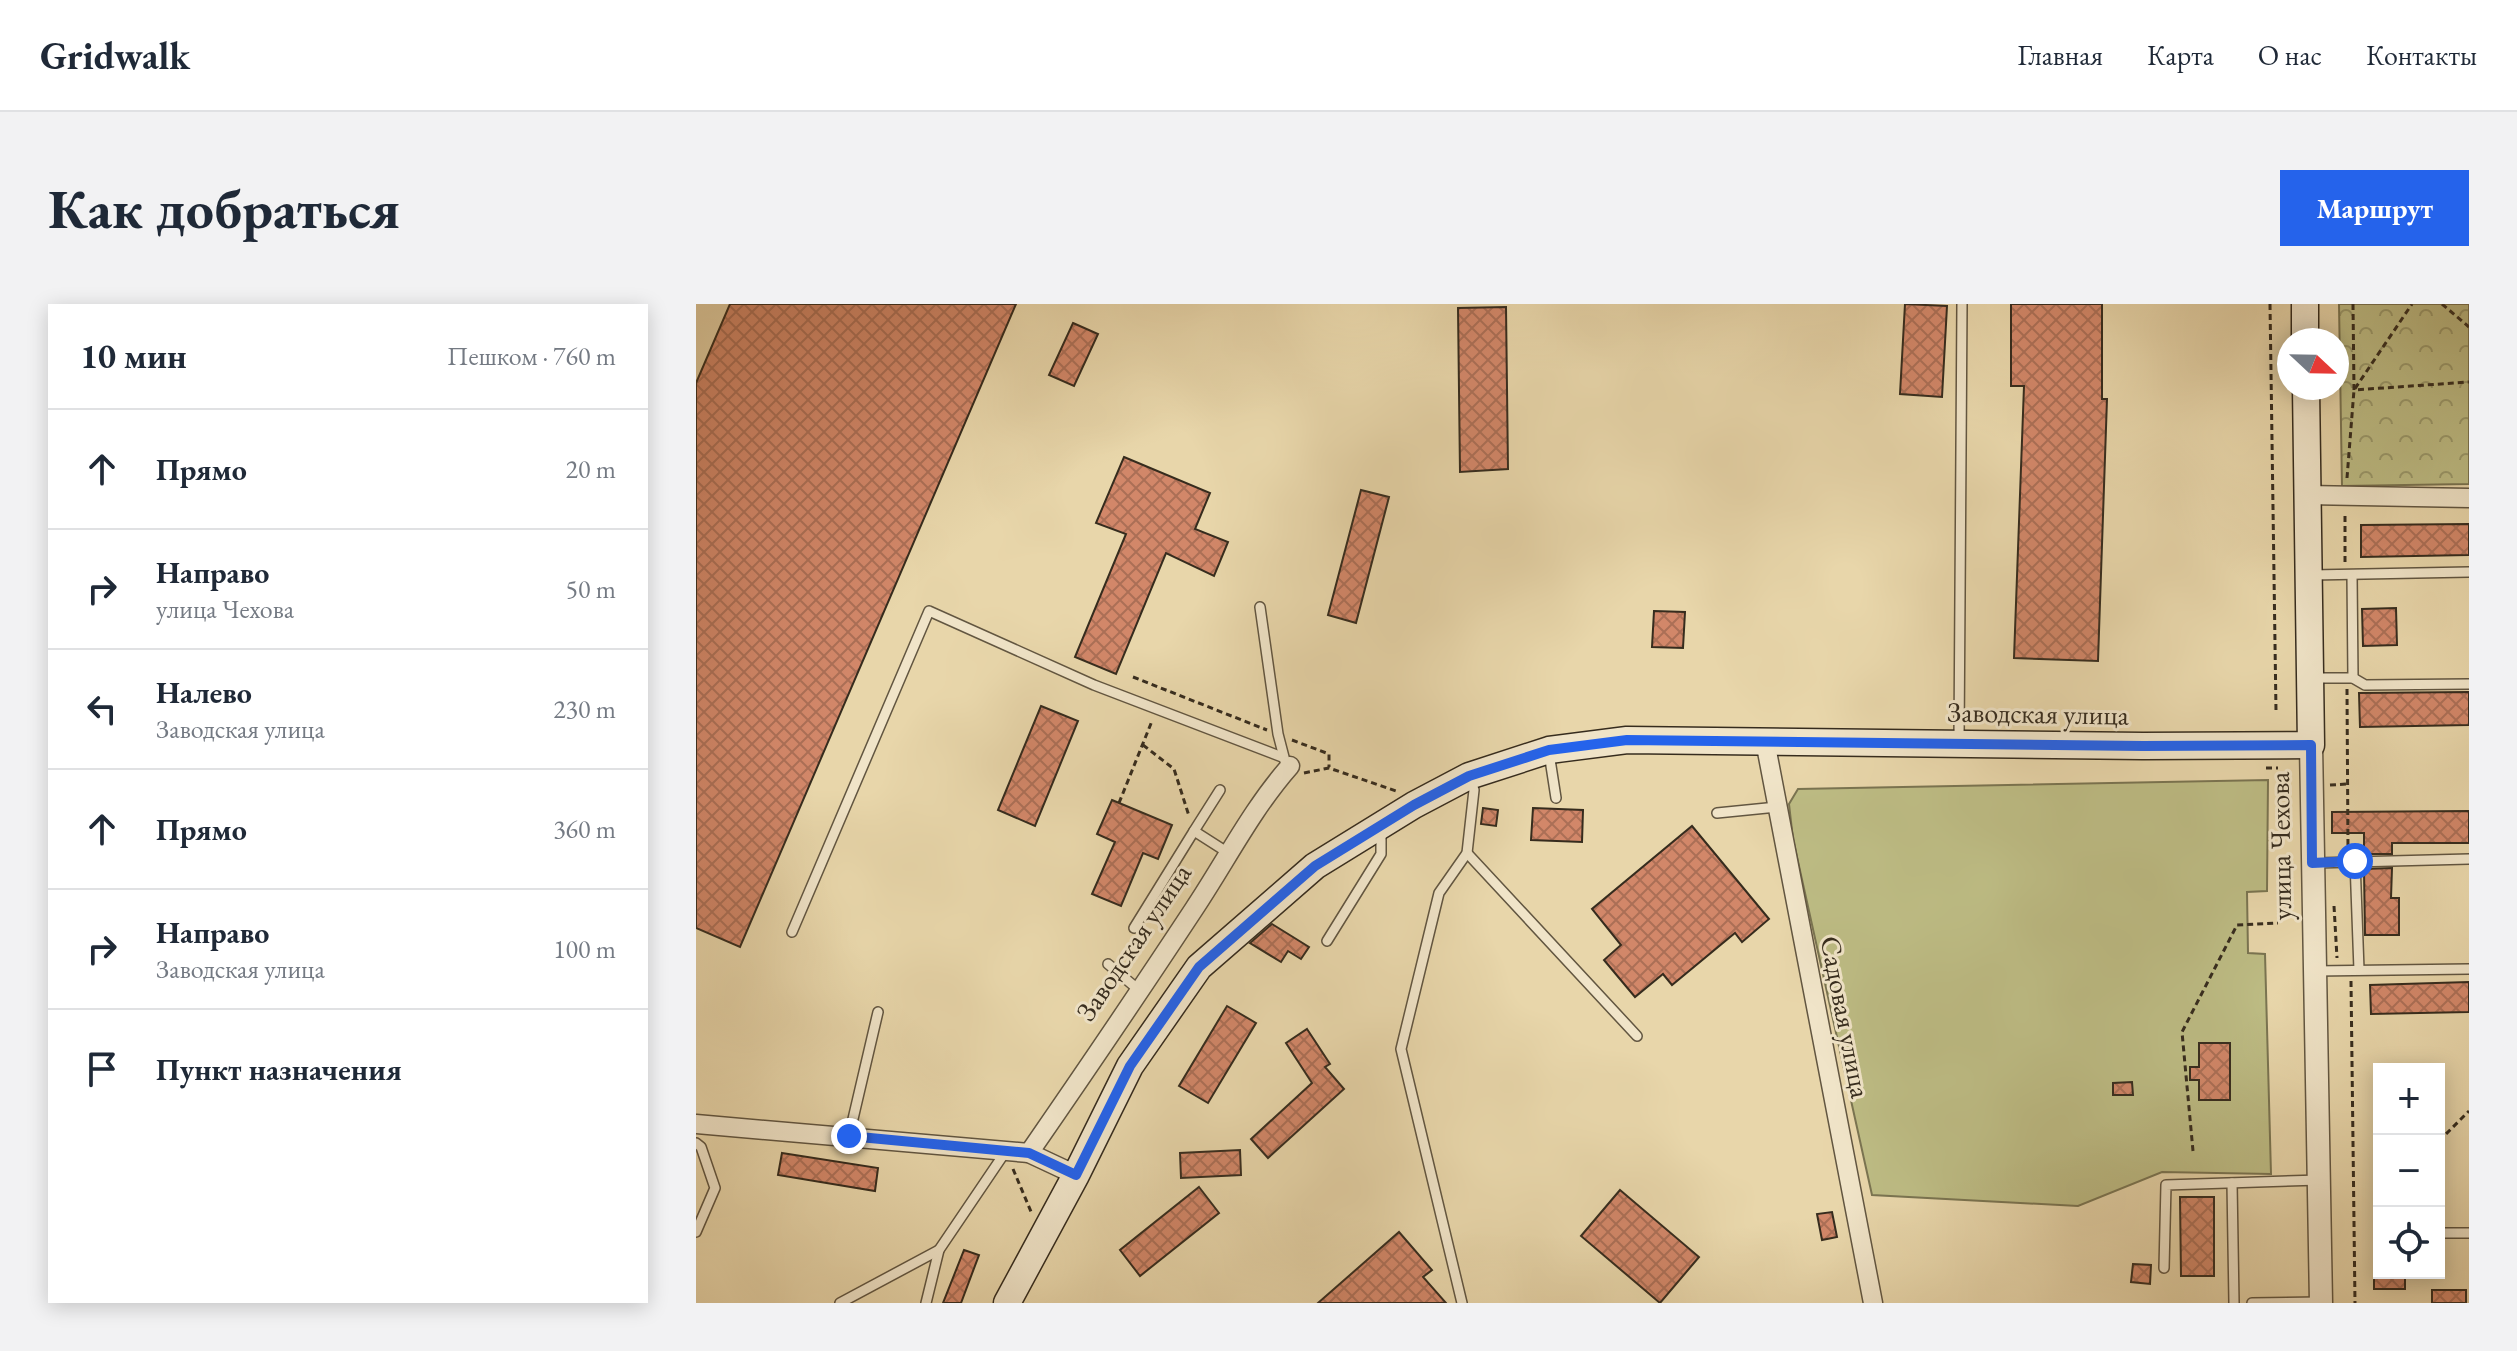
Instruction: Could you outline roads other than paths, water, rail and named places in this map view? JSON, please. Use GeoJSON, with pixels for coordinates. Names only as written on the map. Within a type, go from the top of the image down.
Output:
{"type":"FeatureCollection","features":[{"type":"Feature","properties":{"kind":"main road"},"geometry":{"type":"LineString","coordinates":[[2305,304],[2305,328]]}},
{"type":"Feature","properties":{"kind":"main road","name":"улица Чехова"},"geometry":{"type":"LineString","coordinates":[[2306,400],[2311,745]]}},
{"type":"Feature","properties":{"kind":"main road","name":"Заводская улица"},"geometry":{"type":"LineString","coordinates":[[1007,1303],[1130,1066],[1199,967],[1315,866],[1414,805],[1469,776],[1549,750],[1627,740],[2311,745]]}},
{"type":"Feature","properties":{"kind":"street"},"geometry":{"type":"LineString","coordinates":[[2307,495],[2469,498]]}},
{"type":"Feature","properties":{"kind":"street","name":"Садовая улица"},"geometry":{"type":"LineString","coordinates":[[1765,741],[1782,814],[1873,1303]]}},
{"type":"Feature","properties":{"kind":"street","name":"улица Чехова"},"geometry":{"type":"LineString","coordinates":[[2311,745],[2321,1302]]}},
{"type":"Feature","properties":{"kind":"street","name":"Заводская улица"},"geometry":{"type":"LineString","coordinates":[[1029,1153],[1140,991],[1285,766]]}},
{"type":"Feature","properties":{"kind":"street"},"geometry":{"type":"LineString","coordinates":[[696,1124],[1029,1153],[1076,1175]]}},
{"type":"Feature","properties":{"kind":"lane"},"geometry":{"type":"LineString","coordinates":[[1959,744],[1962,304]]}},
{"type":"Feature","properties":{"kind":"lane"},"geometry":{"type":"LineString","coordinates":[[2309,575],[2469,572]]}},
{"type":"Feature","properties":{"kind":"lane"},"geometry":{"type":"LineString","coordinates":[[2348,575],[2350,678]]}},
{"type":"Feature","properties":{"kind":"lane"},"geometry":{"type":"LineString","coordinates":[[1260,607],[1285,766]]}},
{"type":"Feature","properties":{"kind":"lane"},"geometry":{"type":"LineString","coordinates":[[792,932],[929,611],[1094,685],[1158,708],[1285,766]]}},
{"type":"Feature","properties":{"kind":"lane"},"geometry":{"type":"LineString","coordinates":[[2311,678],[2350,678],[2365,685],[2469,684]]}},
{"type":"Feature","properties":{"kind":"lane"},"geometry":{"type":"LineString","coordinates":[[1549,750],[1556,798]]}},
{"type":"Feature","properties":{"kind":"lane"},"geometry":{"type":"LineString","coordinates":[[1462,1303],[1401,1049],[1439,893],[1467,853],[1474,790],[1469,776]]}},
{"type":"Feature","properties":{"kind":"lane"},"geometry":{"type":"LineString","coordinates":[[1134,928],[1220,790]]}},
{"type":"Feature","properties":{"kind":"lane"},"geometry":{"type":"LineString","coordinates":[[1717,813],[1782,814]]}},
{"type":"Feature","properties":{"kind":"lane"},"geometry":{"type":"LineString","coordinates":[[1327,941],[1381,854],[1381,826]]}},
{"type":"Feature","properties":{"kind":"lane"},"geometry":{"type":"LineString","coordinates":[[1194,831],[1230,854]]}},
{"type":"Feature","properties":{"kind":"lane"},"geometry":{"type":"LineString","coordinates":[[1467,853],[1637,1036]]}},
{"type":"Feature","properties":{"kind":"lane"},"geometry":{"type":"LineString","coordinates":[[2312,863],[2469,859]]}},
{"type":"Feature","properties":{"kind":"lane"},"geometry":{"type":"LineString","coordinates":[[2352,861],[2355,970]]}},
{"type":"Feature","properties":{"kind":"lane"},"geometry":{"type":"LineString","coordinates":[[1108,964],[1140,991]]}},
{"type":"Feature","properties":{"kind":"lane"},"geometry":{"type":"LineString","coordinates":[[2315,971],[2469,969]]}},
{"type":"Feature","properties":{"kind":"lane"},"geometry":{"type":"LineString","coordinates":[[849,1136],[878,1012]]}},
{"type":"Feature","properties":{"kind":"lane"},"geometry":{"type":"LineString","coordinates":[[696,1143],[701,1147],[715,1188],[696,1232]]}},
{"type":"Feature","properties":{"kind":"lane"},"geometry":{"type":"LineString","coordinates":[[926,1303],[939,1250],[1006,1151]]}},
{"type":"Feature","properties":{"kind":"lane"},"geometry":{"type":"LineString","coordinates":[[2164,1268],[2166,1185],[2320,1180]]}},
{"type":"Feature","properties":{"kind":"lane"},"geometry":{"type":"LineString","coordinates":[[2232,1183],[2234,1303]]}},
{"type":"Feature","properties":{"kind":"lane"},"geometry":{"type":"LineString","coordinates":[[2445,1233],[2469,1233]]}},
{"type":"Feature","properties":{"kind":"lane"},"geometry":{"type":"LineString","coordinates":[[840,1303],[939,1250]]}},
{"type":"Feature","properties":{"kind":"lane"},"geometry":{"type":"LineString","coordinates":[[2252,1303],[2321,1302]]}}]}
